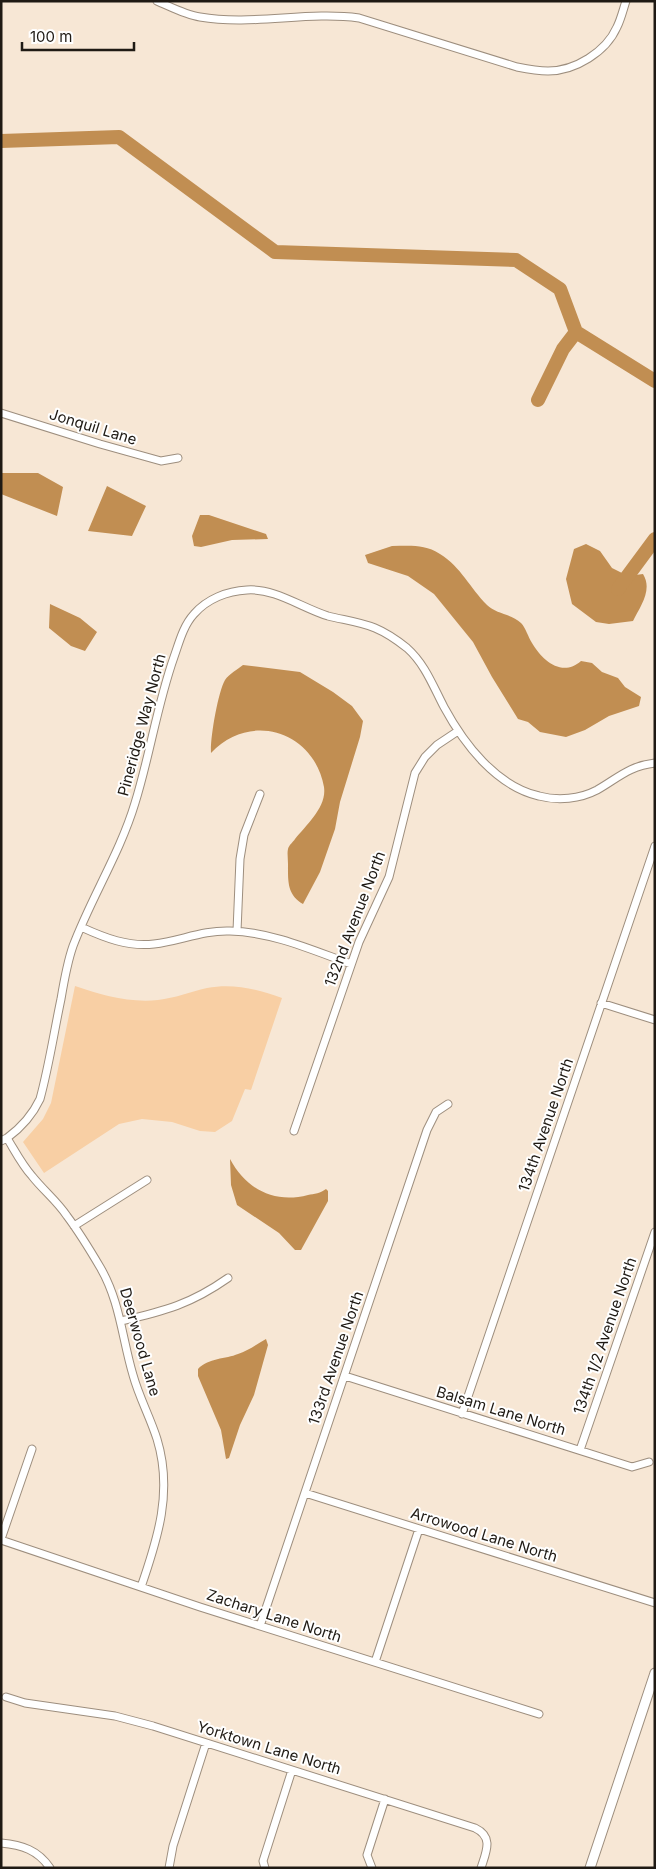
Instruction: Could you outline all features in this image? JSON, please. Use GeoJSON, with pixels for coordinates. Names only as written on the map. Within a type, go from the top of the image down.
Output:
{"type":"FeatureCollection","features":[{"type":"Feature","properties":{"kind":"street"},"geometry":{"type":"LineString","coordinates":[[157,1],[198,17],[231,20],[336,15],[359,18],[535,71],[567,68],[582,62],[595,53],[617,28],[626,1]]}},
{"type":"Feature","properties":{"kind":"street","name":"Jonquil Lane"},"geometry":{"type":"LineString","coordinates":[[1,413],[161,461],[178,458]]}},
{"type":"Feature","properties":{"kind":"street","name":"Pineridge Way North"},"geometry":{"type":"LineString","coordinates":[[4,1139],[21,1127],[32,1114],[40,1099],[66,969],[81,927],[135,805],[157,713],[179,642],[194,614],[212,600],[234,591],[261,591],[317,612],[362,624],[385,633],[398,641],[418,660],[458,730],[474,751],[499,776],[525,792],[559,799],[576,797],[595,791],[626,771],[655,763]]}},
{"type":"Feature","properties":{"kind":"street","name":"132nd Avenue North"},"geometry":{"type":"LineString","coordinates":[[294,1132],[351,964],[389,877],[415,773],[425,757],[437,745],[458,730]]}},
{"type":"Feature","properties":{"kind":"street"},"geometry":{"type":"LineString","coordinates":[[237,931],[240,859],[244,835],[260,794]]}},
{"type":"Feature","properties":{"kind":"street","name":"134th Avenue North"},"geometry":{"type":"LineString","coordinates":[[462,1414],[655,846]]}},
{"type":"Feature","properties":{"kind":"street"},"geometry":{"type":"LineString","coordinates":[[81,927],[107,939],[141,945],[156,944],[209,932],[237,931],[272,937],[351,964]]}},
{"type":"Feature","properties":{"kind":"street"},"geometry":{"type":"LineString","coordinates":[[602,1003],[655,1020]]}},
{"type":"Feature","properties":{"kind":"street","name":"133rd Avenue North"},"geometry":{"type":"LineString","coordinates":[[260,1626],[427,1130],[436,1112],[448,1104]]}},
{"type":"Feature","properties":{"kind":"street","name":"Deerwood Lane"},"geometry":{"type":"LineString","coordinates":[[4,1139],[31,1176],[55,1201],[74,1226],[111,1288],[121,1321],[132,1374],[157,1441],[163,1468],[164,1495],[162,1516],[142,1587]]}},
{"type":"Feature","properties":{"kind":"street"},"geometry":{"type":"LineString","coordinates":[[74,1226],[147,1180]]}},
{"type":"Feature","properties":{"kind":"street","name":"134th 1/2 Avenue North"},"geometry":{"type":"LineString","coordinates":[[580,1450],[655,1232]]}},
{"type":"Feature","properties":{"kind":"street"},"geometry":{"type":"LineString","coordinates":[[121,1321],[156,1313],[200,1297],[228,1278]]}},
{"type":"Feature","properties":{"kind":"street","name":"Balsam Lane North"},"geometry":{"type":"LineString","coordinates":[[344,1376],[632,1467],[649,1462]]}},
{"type":"Feature","properties":{"kind":"street"},"geometry":{"type":"LineString","coordinates":[[1,1540],[32,1449]]}},
{"type":"Feature","properties":{"kind":"street","name":"Arrowood Lane North"},"geometry":{"type":"LineString","coordinates":[[305,1493],[655,1603]]}},
{"type":"Feature","properties":{"kind":"street"},"geometry":{"type":"LineString","coordinates":[[375,1662],[419,1529]]}},
{"type":"Feature","properties":{"kind":"street","name":"Zachary Lane North"},"geometry":{"type":"LineString","coordinates":[[1,1540],[260,1626],[539,1714]]}},
{"type":"Feature","properties":{"kind":"street"},"geometry":{"type":"LineString","coordinates":[[590,1868],[655,1673]]}},
{"type":"Feature","properties":{"kind":"street","name":"Yorktown Lane North"},"geometry":{"type":"LineString","coordinates":[[6,1697],[42,1706],[115,1716],[480,1830],[485,1835],[487,1841],[481,1868]]}},
{"type":"Feature","properties":{"kind":"street"},"geometry":{"type":"LineString","coordinates":[[169,1868],[173,1846],[206,1743]]}},
{"type":"Feature","properties":{"kind":"street"},"geometry":{"type":"LineString","coordinates":[[265,1868],[263,1860],[292,1770]]}},
{"type":"Feature","properties":{"kind":"street"},"geometry":{"type":"LineString","coordinates":[[372,1868],[367,1855],[385,1799]]}},
{"type":"Feature","properties":{"kind":"street"},"geometry":{"type":"LineString","coordinates":[[1,1844],[34,1852],[43,1858],[50,1868]]}},
{"type":"Feature","properties":{"kind":"shaded area"},"geometry":{"type":"Polygon","coordinates":[[[1,473],[38,473],[63,487],[57,516],[1,494],[1,473]]]}},
{"type":"Feature","properties":{"kind":"shaded area"},"geometry":{"type":"Polygon","coordinates":[[[107,486],[146,506],[132,536],[88,531],[107,486]]]}},
{"type":"Feature","properties":{"kind":"shaded area"},"geometry":{"type":"Polygon","coordinates":[[[200,515],[209,515],[266,534],[268,539],[232,540],[201,547],[194,546],[192,536],[200,515]]]}},
{"type":"Feature","properties":{"kind":"shaded area"},"geometry":{"type":"Polygon","coordinates":[[[586,544],[600,551],[612,568],[628,576],[643,574],[647,586],[646,592],[633,621],[609,624],[596,622],[572,604],[566,579],[574,549],[586,544]]]}},
{"type":"Feature","properties":{"kind":"shaded area"},"geometry":{"type":"Polygon","coordinates":[[[392,546],[423,547],[440,554],[460,571],[487,605],[521,623],[536,649],[547,661],[553,665],[567,668],[581,661],[592,663],[602,672],[618,678],[625,687],[641,697],[639,706],[609,716],[585,730],[566,737],[540,732],[528,722],[518,719],[473,642],[434,594],[408,576],[368,563],[365,555],[392,546]]]}},
{"type":"Feature","properties":{"kind":"shaded area"},"geometry":{"type":"Polygon","coordinates":[[[50,604],[80,618],[97,632],[85,651],[71,646],[49,628],[50,604]]]}},
{"type":"Feature","properties":{"kind":"shaded area"},"geometry":{"type":"Polygon","coordinates":[[[243,665],[300,672],[352,706],[363,721],[340,802],[335,829],[320,872],[303,904],[291,892],[288,876],[288,851],[290,845],[315,815],[322,802],[324,787],[318,768],[308,752],[294,741],[278,733],[261,731],[244,733],[227,740],[211,753],[215,716],[222,686],[231,674],[243,665]]]}},
{"type":"Feature","properties":{"kind":"shaded area"},"geometry":{"type":"Polygon","coordinates":[[[75,986],[105,995],[147,1001],[164,999],[207,988],[226,986],[254,990],[282,998],[251,1090],[245,1089],[232,1121],[215,1132],[200,1131],[172,1122],[142,1119],[119,1124],[44,1173],[23,1142],[43,1119],[51,1103],[75,986]]]}},
{"type":"Feature","properties":{"kind":"shaded area"},"geometry":{"type":"Polygon","coordinates":[[[230,1159],[244,1179],[262,1192],[284,1197],[296,1197],[317,1193],[326,1189],[328,1191],[328,1201],[301,1250],[295,1250],[279,1233],[237,1205],[231,1185],[230,1159]]]}},
{"type":"Feature","properties":{"kind":"shaded area"},"geometry":{"type":"Polygon","coordinates":[[[266,1339],[268,1345],[254,1395],[240,1425],[229,1458],[226,1459],[221,1430],[198,1376],[198,1369],[212,1361],[242,1353],[266,1339]]]}},
{"type":"Feature","properties":{"kind":"waterway"},"geometry":{"type":"LineString","coordinates":[[1,141],[119,137],[275,252],[516,260],[560,289],[576,332],[655,381]]}},
{"type":"Feature","properties":{"kind":"waterway"},"geometry":{"type":"LineString","coordinates":[[538,400],[563,349],[576,332]]}},
{"type":"Feature","properties":{"kind":"waterway"},"geometry":{"type":"LineString","coordinates":[[618,589],[655,539]]}}]}
